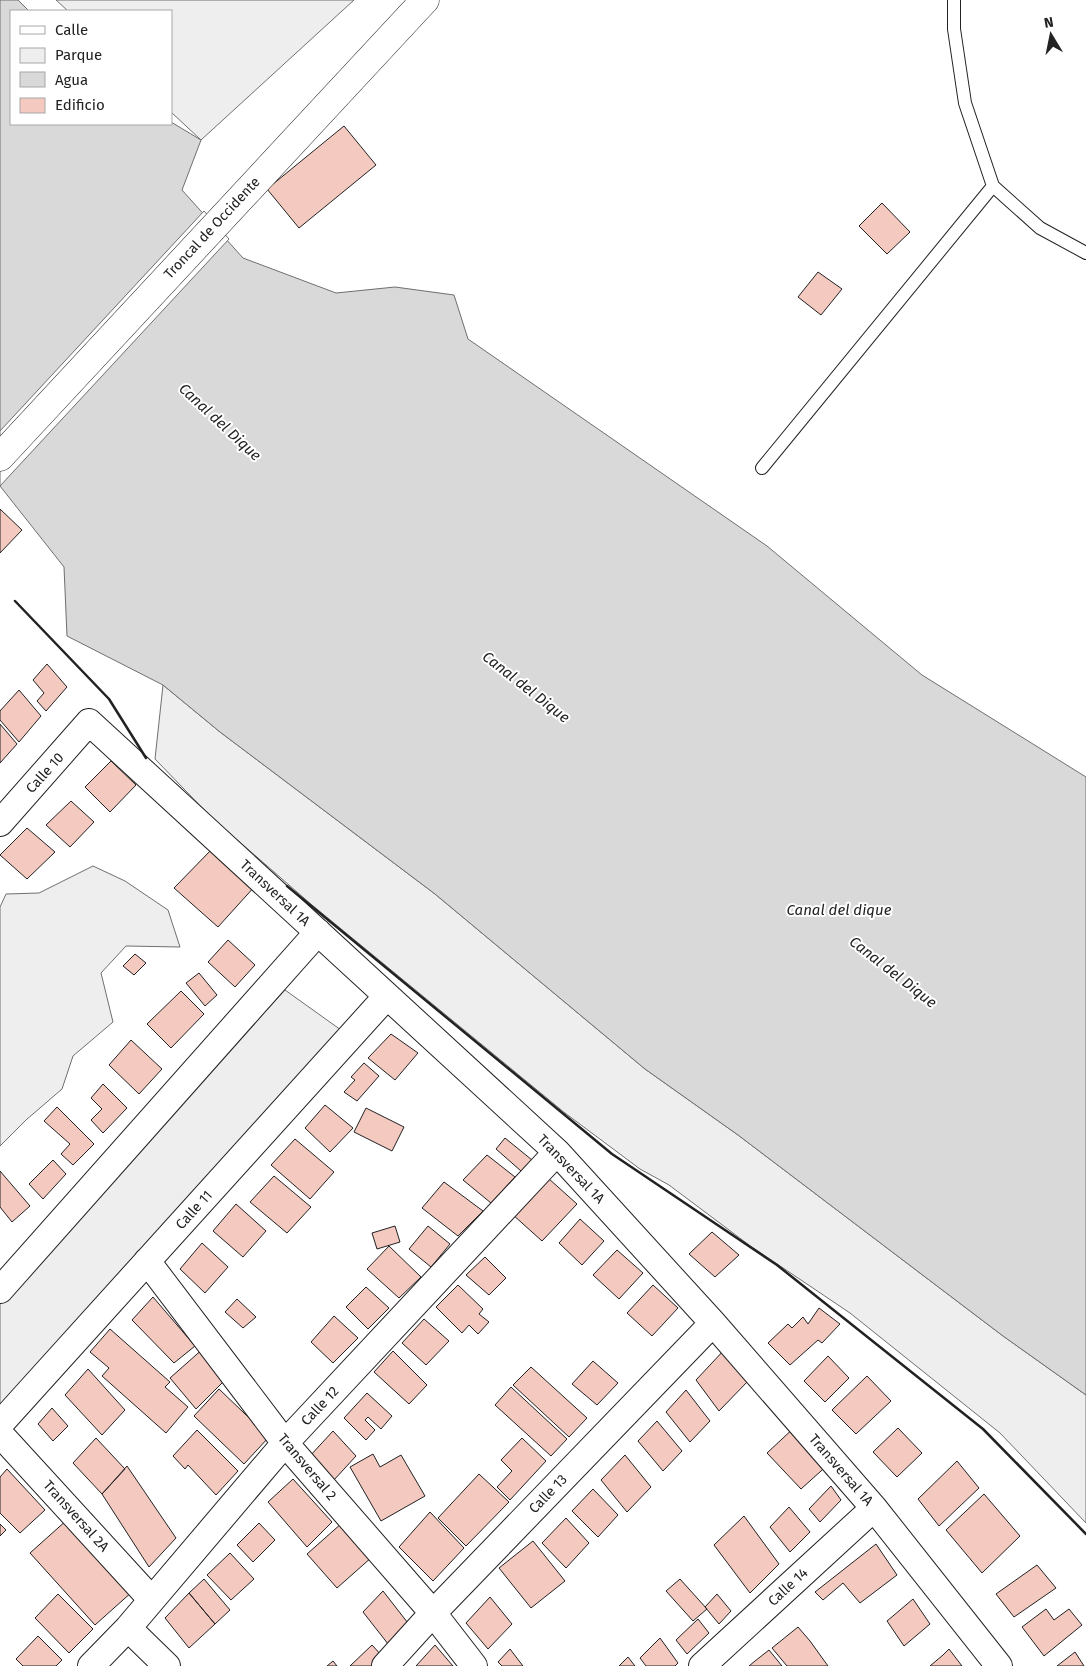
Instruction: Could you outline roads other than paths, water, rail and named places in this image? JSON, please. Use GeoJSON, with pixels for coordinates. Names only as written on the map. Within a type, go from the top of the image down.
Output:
{"type":"FeatureCollection","features":[{"type":"Feature","properties":{"kind":"highway","name":"Troncal de Occidente"},"geometry":{"type":"LineString","coordinates":[[0,457],[425,0]]}},
{"type":"Feature","properties":{"kind":"street","name":"Calle 10"},"geometry":{"type":"LineString","coordinates":[[0,823],[90,722]]}},
{"type":"Feature","properties":{"kind":"street","name":"Transversal 1A"},"geometry":{"type":"LineString","coordinates":[[90,722],[557,1152],[713,1323],[874,1508],[999,1666]]}},
{"type":"Feature","properties":{"kind":"street"},"geometry":{"type":"LineString","coordinates":[[0,1290],[318,932]]}},
{"type":"Feature","properties":{"kind":"street","name":"Calle 11"},"geometry":{"type":"LineString","coordinates":[[0,1424],[387,996]]}},
{"type":"Feature","properties":{"kind":"street","name":"Calle 12"},"geometry":{"type":"LineString","coordinates":[[91,1666],[128,1628],[285,1443],[557,1152]]}},
{"type":"Feature","properties":{"kind":"street","name":"Transversal 2"},"geometry":{"type":"LineString","coordinates":[[147,1261],[285,1443],[433,1613],[474,1666]]}},
{"type":"Feature","properties":{"kind":"street","name":"Calle 13"},"geometry":{"type":"LineString","coordinates":[[385,1666],[433,1613],[713,1323]]}},
{"type":"Feature","properties":{"kind":"street","name":"Transversal 2A"},"geometry":{"type":"LineString","coordinates":[[0,1434],[151,1599]]}},
{"type":"Feature","properties":{"kind":"street","name":"Calle 14"},"geometry":{"type":"LineString","coordinates":[[702,1666],[874,1508]]}},
{"type":"Feature","properties":{"kind":"street"},"geometry":{"type":"LineString","coordinates":[[128,1628],[167,1666]]}},
{"type":"Feature","properties":{"kind":"lane"},"geometry":{"type":"LineString","coordinates":[[954,0],[954,29],[965,103],[993,186],[1040,228],[1086,254]]}},
{"type":"Feature","properties":{"kind":"lane"},"geometry":{"type":"LineString","coordinates":[[762,468],[993,186]]}},
{"type":"Feature","properties":{"kind":"water","name":"Canal del dique"},"geometry":{"type":"Polygon","coordinates":[[[0,0],[18,0],[28,10],[10,10],[10,125],[172,125],[172,123],[201,140],[182,190],[243,258],[336,293],[395,287],[454,295],[468,339],[767,546],[922,675],[1086,777],[1086,1395],[1003,1336],[738,1135],[645,1069],[435,894],[220,732],[163,685],[67,636],[64,567],[0,486],[0,0]]]}},
{"type":"Feature","properties":{"kind":"water label","name":"Canal del Dique"},"geometry":{"type":"Point","coordinates":[220,422]}},
{"type":"Feature","properties":{"kind":"water label","name":"Canal del Dique"},"geometry":{"type":"Point","coordinates":[526,687]}},
{"type":"Feature","properties":{"kind":"water label","name":"Canal del Dique"},"geometry":{"type":"Point","coordinates":[893,972]}}]}
